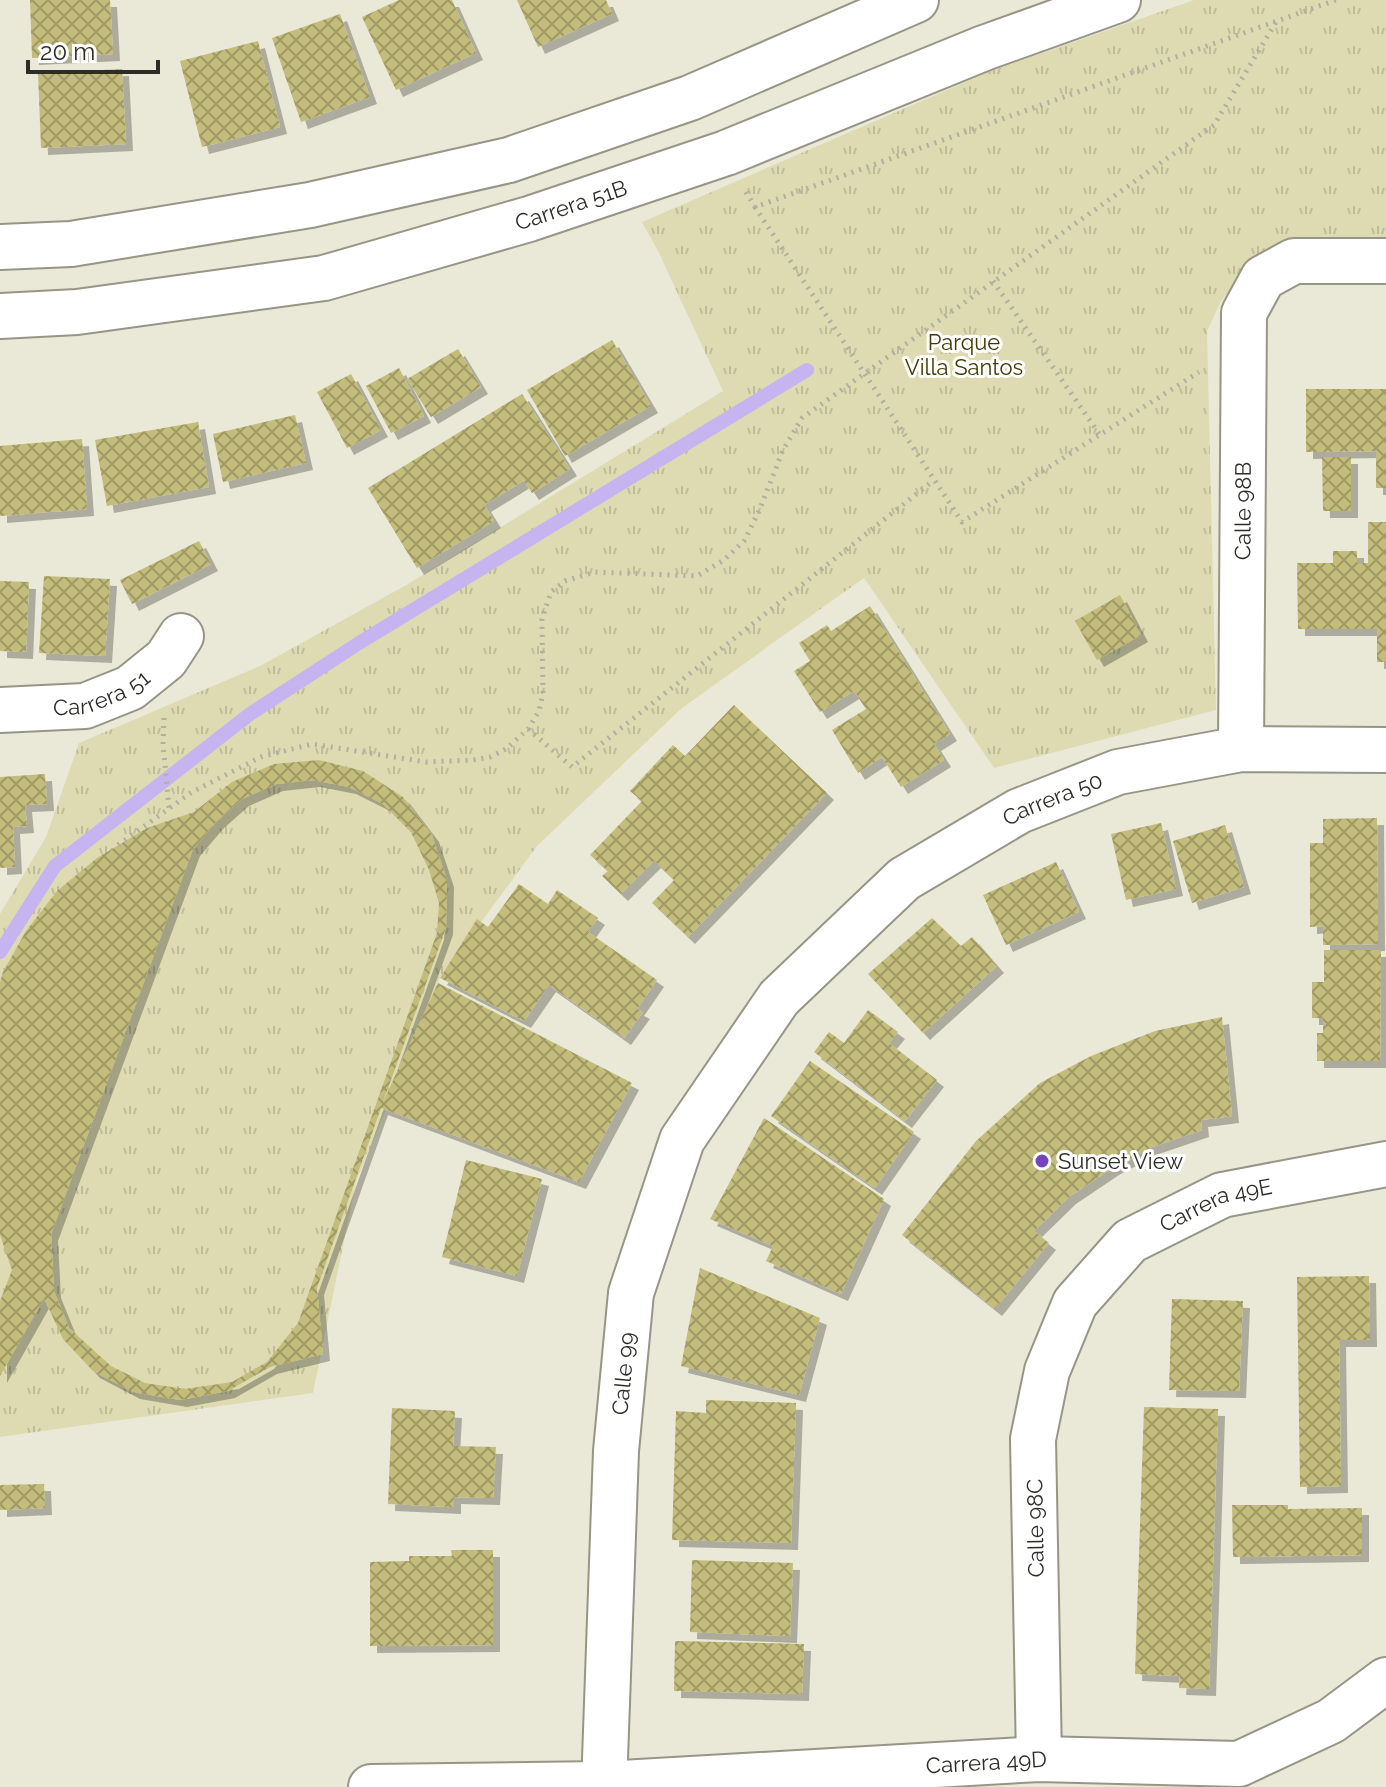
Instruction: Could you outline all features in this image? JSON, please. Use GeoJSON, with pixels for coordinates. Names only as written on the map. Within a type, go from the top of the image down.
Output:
{"type":"FeatureCollection","features":[{"type":"Feature","properties":{"kind":"street"},"geometry":{"type":"LineString","coordinates":[[0,247],[71,244],[310,205],[509,160],[690,98],[916,0]]}},
{"type":"Feature","properties":{"kind":"street","name":"Carrera 51B"},"geometry":{"type":"LineString","coordinates":[[0,316],[77,312],[324,278],[529,219],[726,153],[984,48],[1118,0]]}},
{"type":"Feature","properties":{"kind":"street","name":"Calle 98B"},"geometry":{"type":"LineString","coordinates":[[1241,749],[1244,313],[1263,278],[1294,261],[1386,261]]}},
{"type":"Feature","properties":{"kind":"street","name":"Carrera 51"},"geometry":{"type":"LineString","coordinates":[[0,710],[85,706],[130,688],[166,659],[181,636]]}},
{"type":"Feature","properties":{"kind":"street","name":"Carrera 50"},"geometry":{"type":"LineString","coordinates":[[779,998],[904,879],[1019,811],[1118,772],[1241,749],[1386,750]]}},
{"type":"Feature","properties":{"kind":"street","name":"Calle 99"},"geometry":{"type":"LineString","coordinates":[[604,1786],[616,1451],[631,1293],[682,1140],[779,998]]}},
{"type":"Feature","properties":{"kind":"street","name":"Carrera 49E"},"geometry":{"type":"LineString","coordinates":[[1075,1303],[1130,1241],[1222,1195],[1386,1164]]}},
{"type":"Feature","properties":{"kind":"street","name":"Calle 98C"},"geometry":{"type":"LineString","coordinates":[[1039,1759],[1033,1439],[1047,1371],[1075,1303]]}},
{"type":"Feature","properties":{"kind":"street","name":"Carrera 49D"},"geometry":{"type":"LineString","coordinates":[[371,1787],[604,1786],[1039,1759],[1239,1764],[1331,1721],[1386,1680]]}},
{"type":"Feature","properties":{"kind":"path"},"geometry":{"type":"LineString","coordinates":[[755,207],[1336,0]]}},
{"type":"Feature","properties":{"kind":"path"},"geometry":{"type":"LineString","coordinates":[[118,845],[192,792],[261,757],[312,744],[426,762],[473,760],[490,757],[506,749],[528,729],[539,711],[543,693],[542,619],[551,592],[565,581],[595,572],[697,576],[724,560],[744,541],[783,450],[802,418],[1214,125],[1276,22]]}},
{"type":"Feature","properties":{"kind":"path"},"geometry":{"type":"LineString","coordinates":[[743,188],[962,522],[1244,343]]}},
{"type":"Feature","properties":{"kind":"path"},"geometry":{"type":"LineString","coordinates":[[993,281],[1100,435]]}},
{"type":"Feature","properties":{"kind":"path"},"geometry":{"type":"LineString","coordinates":[[528,729],[572,767],[934,480]]}},
{"type":"Feature","properties":{"kind":"path"},"geometry":{"type":"LineString","coordinates":[[163,744],[169,809]]}},
{"type":"Feature","properties":{"kind":"green space","name":"Parque Villa Santos"},"geometry":{"type":"Polygon","coordinates":[[[1194,0],[1386,0],[1386,254],[1238,280],[1221,301],[1207,331],[1216,710],[994,768],[864,578],[682,708],[537,846],[440,978],[356,1182],[313,1393],[0,1437],[0,914],[46,837],[79,743],[260,666],[408,584],[723,391],[642,222],[991,71],[1194,0]]]}},
{"type":"Feature","properties":{"kind":"building"},"geometry":{"type":"Polygon","coordinates":[[[30,0],[110,0],[113,54],[32,58],[30,0]]]}},
{"type":"Feature","properties":{"kind":"building"},"geometry":{"type":"Polygon","coordinates":[[[399,0],[452,0],[476,53],[396,90],[362,17],[399,0]]]}},
{"type":"Feature","properties":{"kind":"building"},"geometry":{"type":"Polygon","coordinates":[[[517,0],[606,0],[612,14],[538,47],[517,0]]]}},
{"type":"Feature","properties":{"kind":"building"},"geometry":{"type":"Polygon","coordinates":[[[340,14],[370,97],[301,122],[272,38],[340,14]]]}},
{"type":"Feature","properties":{"kind":"building"},"geometry":{"type":"Polygon","coordinates":[[[258,41],[280,127],[202,147],[180,61],[258,41]]]}},
{"type":"Feature","properties":{"kind":"building"},"geometry":{"type":"Polygon","coordinates":[[[122,69],[126,144],[41,148],[38,73],[122,69]]]}},
{"type":"Feature","properties":{"kind":"building"},"geometry":{"type":"Polygon","coordinates":[[[612,340],[651,406],[565,456],[527,390],[612,340]]]}},
{"type":"Feature","properties":{"kind":"building"},"geometry":{"type":"Polygon","coordinates":[[[458,349],[481,387],[431,417],[407,379],[458,349]]]}},
{"type":"Feature","properties":{"kind":"building"},"geometry":{"type":"Polygon","coordinates":[[[399,368],[424,416],[391,433],[366,386],[399,368]]]}},
{"type":"Feature","properties":{"kind":"building"},"geometry":{"type":"Polygon","coordinates":[[[351,374],[381,430],[347,448],[317,392],[351,374]]]}},
{"type":"Feature","properties":{"kind":"building"},"geometry":{"type":"Polygon","coordinates":[[[1306,389],[1386,389],[1386,488],[1376,488],[1376,451],[1306,452],[1306,389]]]}},
{"type":"Feature","properties":{"kind":"building"},"geometry":{"type":"Polygon","coordinates":[[[522,394],[570,469],[532,493],[513,465],[523,481],[484,505],[494,521],[417,568],[368,488],[522,394]]]}},
{"type":"Feature","properties":{"kind":"building"},"geometry":{"type":"Polygon","coordinates":[[[295,415],[306,463],[223,482],[213,434],[295,415]]]}},
{"type":"Feature","properties":{"kind":"building"},"geometry":{"type":"Polygon","coordinates":[[[198,422],[209,487],[107,506],[95,440],[198,422]]]}},
{"type":"Feature","properties":{"kind":"building"},"geometry":{"type":"Polygon","coordinates":[[[82,439],[87,509],[0,516],[0,446],[82,439]]]}},
{"type":"Feature","properties":{"kind":"building"},"geometry":{"type":"Polygon","coordinates":[[[1322,457],[1351,457],[1351,511],[1323,511],[1322,457]]]}},
{"type":"Feature","properties":{"kind":"building"},"geometry":{"type":"Polygon","coordinates":[[[1368,522],[1386,522],[1386,662],[1377,662],[1377,629],[1298,629],[1297,563],[1333,563],[1333,551],[1357,551],[1357,563],[1368,563],[1368,522]]]}},
{"type":"Feature","properties":{"kind":"building"},"geometry":{"type":"Polygon","coordinates":[[[199,541],[211,564],[132,604],[120,580],[199,541]]]}},
{"type":"Feature","properties":{"kind":"building"},"geometry":{"type":"Polygon","coordinates":[[[44,576],[110,579],[105,656],[39,653],[44,576]]]}},
{"type":"Feature","properties":{"kind":"building"},"geometry":{"type":"Polygon","coordinates":[[[0,581],[29,582],[26,652],[0,651],[0,581]]]}},
{"type":"Feature","properties":{"kind":"building"},"geometry":{"type":"Polygon","coordinates":[[[1120,595],[1141,635],[1097,660],[1075,621],[1120,595]]]}},
{"type":"Feature","properties":{"kind":"building"},"geometry":{"type":"Polygon","coordinates":[[[870,606],[950,734],[934,744],[944,760],[901,787],[882,757],[858,773],[832,730],[866,709],[854,691],[820,712],[794,671],[810,661],[799,643],[827,625],[831,631],[870,606]]]}},
{"type":"Feature","properties":{"kind":"building"},"geometry":{"type":"Polygon","coordinates":[[[734,705],[827,793],[688,937],[652,903],[674,880],[654,861],[621,894],[602,876],[608,871],[590,855],[642,801],[630,791],[673,745],[685,756],[734,705]]]}},
{"type":"Feature","properties":{"kind":"building"},"geometry":{"type":"Polygon","coordinates":[[[319,760],[363,771],[403,797],[432,835],[447,880],[446,928],[383,1102],[438,983],[632,1083],[579,1182],[381,1108],[317,1288],[323,1354],[270,1367],[228,1391],[180,1400],[133,1392],[93,1371],[63,1339],[44,1298],[0,1376],[0,1301],[12,1270],[0,1235],[0,982],[3,972],[26,931],[57,891],[97,858],[147,828],[194,812],[232,782],[274,764],[319,760]],[[313,780],[276,784],[242,799],[217,821],[193,849],[51,1234],[54,1291],[69,1328],[111,1366],[145,1383],[185,1389],[232,1382],[267,1362],[298,1323],[437,933],[439,903],[429,870],[411,832],[383,804],[349,787],[313,780]]]}},
{"type":"Feature","properties":{"kind":"building"},"geometry":{"type":"Polygon","coordinates":[[[45,774],[47,804],[25,805],[27,826],[13,827],[15,867],[0,868],[0,777],[45,774]]]}},
{"type":"Feature","properties":{"kind":"building"},"geometry":{"type":"Polygon","coordinates":[[[1377,818],[1378,944],[1323,945],[1323,926],[1310,927],[1310,843],[1323,843],[1323,819],[1377,818]]]}},
{"type":"Feature","properties":{"kind":"building"},"geometry":{"type":"Polygon","coordinates":[[[1161,823],[1176,889],[1126,900],[1111,834],[1161,823]]]}},
{"type":"Feature","properties":{"kind":"building"},"geometry":{"type":"Polygon","coordinates":[[[1225,825],[1244,887],[1192,903],[1173,841],[1225,825]]]}},
{"type":"Feature","properties":{"kind":"building"},"geometry":{"type":"Polygon","coordinates":[[[1056,862],[1079,912],[1006,945],[983,895],[1056,862]]]}},
{"type":"Feature","properties":{"kind":"building"},"geometry":{"type":"Polygon","coordinates":[[[519,884],[548,904],[557,890],[598,918],[588,932],[657,980],[637,1009],[643,1012],[624,1038],[549,985],[524,1021],[440,978],[477,919],[488,927],[519,884]]]}},
{"type":"Feature","properties":{"kind":"building"},"geometry":{"type":"Polygon","coordinates":[[[932,918],[961,946],[972,937],[997,966],[923,1033],[868,974],[932,918]]]}},
{"type":"Feature","properties":{"kind":"building"},"geometry":{"type":"Polygon","coordinates":[[[1324,950],[1381,950],[1380,1061],[1317,1061],[1317,1033],[1323,1033],[1323,1018],[1312,1018],[1312,982],[1324,982],[1324,950]]]}},
{"type":"Feature","properties":{"kind":"building"},"geometry":{"type":"Polygon","coordinates":[[[868,1010],[898,1032],[889,1043],[937,1080],[905,1121],[814,1052],[829,1032],[844,1043],[868,1010]]]}},
{"type":"Feature","properties":{"kind":"building","name":"Sunset View"},"geometry":{"type":"Polygon","coordinates":[[[1222,1017],[1232,1116],[1201,1120],[1202,1130],[1152,1147],[1112,1168],[1069,1197],[1034,1231],[1049,1243],[995,1309],[902,1235],[976,1141],[1040,1083],[1091,1056],[1155,1031],[1222,1017]]]}},
{"type":"Feature","properties":{"kind":"building"},"geometry":{"type":"Polygon","coordinates":[[[810,1061],[914,1132],[875,1188],[771,1116],[810,1061]]]}},
{"type":"Feature","properties":{"kind":"building"},"geometry":{"type":"Polygon","coordinates":[[[764,1118],[884,1199],[841,1294],[766,1261],[773,1246],[710,1219],[764,1118]]]}},
{"type":"Feature","properties":{"kind":"building"},"geometry":{"type":"Polygon","coordinates":[[[466,1160],[542,1179],[517,1276],[442,1257],[466,1160]]]}},
{"type":"Feature","properties":{"kind":"building"},"geometry":{"type":"Polygon","coordinates":[[[700,1268],[820,1318],[799,1395],[681,1366],[700,1268]]]}},
{"type":"Feature","properties":{"kind":"building"},"geometry":{"type":"Polygon","coordinates":[[[1369,1276],[1370,1340],[1339,1340],[1341,1486],[1300,1487],[1297,1277],[1369,1276]]]}},
{"type":"Feature","properties":{"kind":"building"},"geometry":{"type":"Polygon","coordinates":[[[1172,1299],[1243,1301],[1239,1391],[1169,1390],[1172,1299]]]}},
{"type":"Feature","properties":{"kind":"building"},"geometry":{"type":"Polygon","coordinates":[[[706,1400],[796,1403],[791,1543],[672,1540],[676,1411],[706,1413],[706,1400]]]}},
{"type":"Feature","properties":{"kind":"building"},"geometry":{"type":"Polygon","coordinates":[[[1144,1407],[1218,1409],[1209,1689],[1179,1688],[1180,1676],[1135,1674],[1144,1407]]]}},
{"type":"Feature","properties":{"kind":"building"},"geometry":{"type":"Polygon","coordinates":[[[392,1408],[455,1411],[453,1446],[496,1447],[493,1498],[454,1497],[454,1507],[388,1504],[392,1408]]]}},
{"type":"Feature","properties":{"kind":"building"},"geometry":{"type":"Polygon","coordinates":[[[44,1484],[45,1508],[0,1510],[0,1485],[44,1484]]]}},
{"type":"Feature","properties":{"kind":"building"},"geometry":{"type":"Polygon","coordinates":[[[1232,1505],[1288,1505],[1288,1509],[1362,1508],[1362,1555],[1233,1557],[1232,1505]]]}},
{"type":"Feature","properties":{"kind":"building"},"geometry":{"type":"Polygon","coordinates":[[[451,1550],[493,1550],[493,1645],[370,1646],[370,1562],[409,1561],[409,1556],[452,1556],[451,1550]]]}},
{"type":"Feature","properties":{"kind":"building"},"geometry":{"type":"Polygon","coordinates":[[[692,1560],[793,1563],[790,1636],[690,1632],[692,1560]]]}},
{"type":"Feature","properties":{"kind":"building"},"geometry":{"type":"Polygon","coordinates":[[[675,1641],[804,1644],[802,1694],[674,1691],[675,1641]]]}},
{"type":"Feature","properties":{"kind":"waterway"},"geometry":{"type":"LineString","coordinates":[[0,952],[55,866],[250,714],[359,643],[807,370]]}},
{"type":"Feature","properties":{"kind":"place","name":"Sunset View"},"geometry":{"type":"Point","coordinates":[1042,1161]}}]}
